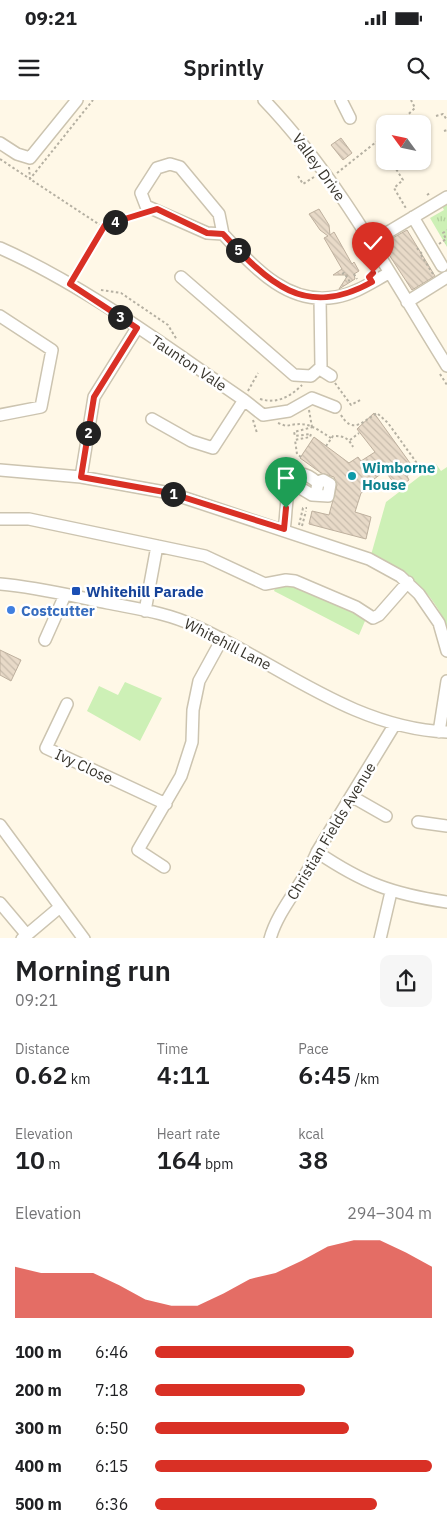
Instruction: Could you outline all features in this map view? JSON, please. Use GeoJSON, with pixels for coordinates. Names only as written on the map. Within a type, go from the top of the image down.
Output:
{"type":"FeatureCollection","features":[{"type":"Feature","properties":{"kind":"street","name":"Valley Drive"},"geometry":{"type":"LineString","coordinates":[[264,100],[289,126],[330,180],[407,302],[442,367]]}},
{"type":"Feature","properties":{"kind":"street"},"geometry":{"type":"LineString","coordinates":[[341,100],[350,118]]}},
{"type":"Feature","properties":{"kind":"street"},"geometry":{"type":"LineString","coordinates":[[0,142],[17,154],[30,158],[81,107]]}},
{"type":"Feature","properties":{"kind":"street"},"geometry":{"type":"LineString","coordinates":[[223,234],[207,233],[157,209],[146,206],[141,193],[157,168],[170,164],[180,167],[219,214],[223,234],[270,281],[294,293],[320,298],[337,297],[360,289],[389,273]]}},
{"type":"Feature","properties":{"kind":"street"},"geometry":{"type":"LineString","coordinates":[[370,244],[411,216],[447,197]]}},
{"type":"Feature","properties":{"kind":"street"},"geometry":{"type":"LineString","coordinates":[[411,216],[442,266]]}},
{"type":"Feature","properties":{"kind":"street","name":"Taunton Vale"},"geometry":{"type":"LineString","coordinates":[[0,248],[41,266],[249,398]]}},
{"type":"Feature","properties":{"kind":"street"},"geometry":{"type":"LineString","coordinates":[[181,277],[291,374],[314,373],[332,378]]}},
{"type":"Feature","properties":{"kind":"street"},"geometry":{"type":"LineString","coordinates":[[407,302],[442,280]]}},
{"type":"Feature","properties":{"kind":"street"},"geometry":{"type":"LineString","coordinates":[[314,373],[320,298]]}},
{"type":"Feature","properties":{"kind":"street"},"geometry":{"type":"LineString","coordinates":[[0,316],[52,350],[41,407],[0,415]]}},
{"type":"Feature","properties":{"kind":"street"},"geometry":{"type":"LineString","coordinates":[[81,477],[94,397],[137,328]]}},
{"type":"Feature","properties":{"kind":"street"},"geometry":{"type":"LineString","coordinates":[[152,419],[191,441],[213,448],[249,398],[266,416],[288,411],[315,394],[335,407]]}},
{"type":"Feature","properties":{"kind":"street"},"geometry":{"type":"LineString","coordinates":[[0,470],[81,477],[170,493],[284,529],[374,561],[408,582],[434,614],[444,635],[447,650]]}},
{"type":"Feature","properties":{"kind":"street"},"geometry":{"type":"LineString","coordinates":[[284,529],[286,521],[286,496],[296,477],[304,475],[317,488],[309,494],[302,489]]}},
{"type":"Feature","properties":{"kind":"street"},"geometry":{"type":"LineString","coordinates":[[0,519],[29,519],[205,556],[265,584],[286,580],[294,581],[356,607],[373,618],[379,615],[408,582]]}},
{"type":"Feature","properties":{"kind":"street"},"geometry":{"type":"LineString","coordinates":[[145,610],[157,546]]}},
{"type":"Feature","properties":{"kind":"street","name":"Whitehill Lane"},"geometry":{"type":"LineString","coordinates":[[1,585],[65,595],[173,616],[222,639],[325,697],[358,712],[395,724],[443,732]]}},
{"type":"Feature","properties":{"kind":"street"},"geometry":{"type":"LineString","coordinates":[[45,640],[65,595]]}},
{"type":"Feature","properties":{"kind":"street"},"geometry":{"type":"LineString","coordinates":[[164,867],[138,850],[181,776],[192,742],[192,710],[199,681],[222,639]]}},
{"type":"Feature","properties":{"kind":"street"},"geometry":{"type":"LineString","coordinates":[[443,732],[447,681]]}},
{"type":"Feature","properties":{"kind":"street","name":"Ivy Close"},"geometry":{"type":"LineString","coordinates":[[67,704],[46,748],[166,804]]}},
{"type":"Feature","properties":{"kind":"street","name":"Christian Fields Avenue"},"geometry":{"type":"LineString","coordinates":[[270,938],[274,926],[309,872],[317,852],[395,724]]}},
{"type":"Feature","properties":{"kind":"street"},"geometry":{"type":"LineString","coordinates":[[352,796],[386,816]]}},
{"type":"Feature","properties":{"kind":"street"},"geometry":{"type":"LineString","coordinates":[[418,822],[447,826]]}},
{"type":"Feature","properties":{"kind":"street"},"geometry":{"type":"LineString","coordinates":[[0,825],[84,938]]}},
{"type":"Feature","properties":{"kind":"street"},"geometry":{"type":"LineString","coordinates":[[317,852],[349,874],[391,892],[447,902]]}},
{"type":"Feature","properties":{"kind":"street"},"geometry":{"type":"LineString","coordinates":[[380,938],[391,892]]}},
{"type":"Feature","properties":{"kind":"street"},"geometry":{"type":"LineString","coordinates":[[0,903],[25,937],[60,907]]}},
{"type":"Feature","properties":{"kind":"path"},"geometry":{"type":"LineString","coordinates":[[30,179],[81,107],[93,100]]}},
{"type":"Feature","properties":{"kind":"path"},"geometry":{"type":"LineString","coordinates":[[408,115],[415,108],[411,100]]}},
{"type":"Feature","properties":{"kind":"path"},"geometry":{"type":"LineString","coordinates":[[436,116],[443,114],[447,120]]}},
{"type":"Feature","properties":{"kind":"path"},"geometry":{"type":"LineString","coordinates":[[335,175],[376,142]]}},
{"type":"Feature","properties":{"kind":"path"},"geometry":{"type":"LineString","coordinates":[[0,159],[104,227]]}},
{"type":"Feature","properties":{"kind":"path"},"geometry":{"type":"LineString","coordinates":[[29,170],[30,179]]}},
{"type":"Feature","properties":{"kind":"path"},"geometry":{"type":"LineString","coordinates":[[396,170],[402,180],[394,188],[411,216]]}},
{"type":"Feature","properties":{"kind":"path"},"geometry":{"type":"LineString","coordinates":[[312,172],[319,182]]}},
{"type":"Feature","properties":{"kind":"path"},"geometry":{"type":"LineString","coordinates":[[298,176],[304,184],[315,176]]}},
{"type":"Feature","properties":{"kind":"path"},"geometry":{"type":"LineString","coordinates":[[70,284],[104,227],[157,209]]}},
{"type":"Feature","properties":{"kind":"path"},"geometry":{"type":"LineString","coordinates":[[446,240],[443,233],[447,230]]}},
{"type":"Feature","properties":{"kind":"path"},"geometry":{"type":"LineString","coordinates":[[421,255],[442,280]]}},
{"type":"Feature","properties":{"kind":"path"},"geometry":{"type":"LineString","coordinates":[[342,274],[344,273],[352,282]]}},
{"type":"Feature","properties":{"kind":"path"},"geometry":{"type":"LineString","coordinates":[[354,274],[357,279]]}},
{"type":"Feature","properties":{"kind":"path"},"geometry":{"type":"LineString","coordinates":[[97,290],[121,293],[168,325],[179,344]]}},
{"type":"Feature","properties":{"kind":"path"},"geometry":{"type":"LineString","coordinates":[[442,367],[447,385]]}},
{"type":"Feature","properties":{"kind":"path"},"geometry":{"type":"LineString","coordinates":[[258,373],[249,398],[271,401],[284,398],[297,391],[314,373]]}},
{"type":"Feature","properties":{"kind":"path"},"geometry":{"type":"LineString","coordinates":[[332,378],[351,406],[362,399]]}},
{"type":"Feature","properties":{"kind":"path"},"geometry":{"type":"LineString","coordinates":[[335,407],[351,425],[362,424],[378,413],[388,422],[424,473]]}},
{"type":"Feature","properties":{"kind":"path"},"geometry":{"type":"LineString","coordinates":[[310,412],[313,427]]}},
{"type":"Feature","properties":{"kind":"path"},"geometry":{"type":"LineString","coordinates":[[274,421],[286,426],[299,422],[313,427],[331,438],[344,436],[350,440],[353,447]]}},
{"type":"Feature","properties":{"kind":"path"},"geometry":{"type":"LineString","coordinates":[[301,457],[297,454],[295,440],[310,437],[311,434],[295,436],[294,432],[313,427]]}},
{"type":"Feature","properties":{"kind":"path"},"geometry":{"type":"LineString","coordinates":[[350,440],[360,434]]}},
{"type":"Feature","properties":{"kind":"path"},"geometry":{"type":"LineString","coordinates":[[326,446],[331,438]]}},
{"type":"Feature","properties":{"kind":"path"},"geometry":{"type":"LineString","coordinates":[[298,527],[304,508],[306,510],[301,528]]}},
{"type":"Feature","properties":{"kind":"green space"},"geometry":{"type":"Polygon","coordinates":[[[447,200],[447,247],[430,218],[444,210],[441,204],[447,200]]]}},
{"type":"Feature","properties":{"kind":"green space"},"geometry":{"type":"Polygon","coordinates":[[[436,464],[441,471],[447,467],[447,627],[434,603],[417,583],[396,567],[371,555],[386,502],[436,464]]]}},
{"type":"Feature","properties":{"kind":"green space"},"geometry":{"type":"Polygon","coordinates":[[[283,581],[364,614],[365,621],[359,635],[274,591],[277,584],[283,581]]]}},
{"type":"Feature","properties":{"kind":"green space"},"geometry":{"type":"Polygon","coordinates":[[[125,682],[162,698],[140,741],[87,711],[99,686],[118,695],[125,682]]]}},
{"type":"Feature","properties":{"kind":"building"},"geometry":{"type":"Polygon","coordinates":[[[341,138],[352,153],[343,160],[331,145],[341,138]]]}},
{"type":"Feature","properties":{"kind":"building"},"geometry":{"type":"Polygon","coordinates":[[[319,209],[329,225],[330,235],[334,232],[352,264],[354,262],[359,271],[354,274],[355,279],[339,289],[348,275],[333,275],[342,269],[324,238],[328,236],[320,230],[309,214],[319,209]]]}},
{"type":"Feature","properties":{"kind":"building"},"geometry":{"type":"Polygon","coordinates":[[[407,230],[435,276],[412,290],[382,244],[407,230]]]}},
{"type":"Feature","properties":{"kind":"building","name":"Wimborne House"},"geometry":{"type":"Polygon","coordinates":[[[374,413],[415,470],[407,476],[409,480],[400,486],[397,481],[394,483],[385,471],[370,482],[367,489],[361,493],[355,512],[371,517],[366,539],[309,524],[312,511],[329,515],[337,485],[334,477],[321,473],[300,458],[314,437],[349,463],[358,457],[361,461],[375,452],[357,429],[374,413]]]}},
{"type":"Feature","properties":{"kind":"building"},"geometry":{"type":"Polygon","coordinates":[[[0,650],[21,660],[11,681],[0,675],[0,650]]]}},
{"type":"Feature","properties":{"kind":"place","name":"Wimborne House"},"geometry":{"type":"Point","coordinates":[352,476]}},
{"type":"Feature","properties":{"kind":"place","name":"Whitehill Parade"},"geometry":{"type":"Point","coordinates":[76,591]}},
{"type":"Feature","properties":{"kind":"place","name":"Costcutter"},"geometry":{"type":"Point","coordinates":[11,610]}},
{"type":"Feature","properties":{"kind":"route"},"geometry":{"type":"LineString","coordinates":[[286,508],[284,529],[170,493],[81,477],[94,397],[137,328],[70,284],[105,225],[157,209],[207,233],[223,234],[270,281],[294,293],[320,298],[337,297],[360,289],[372,282],[369,277],[373,273]]}}]}
